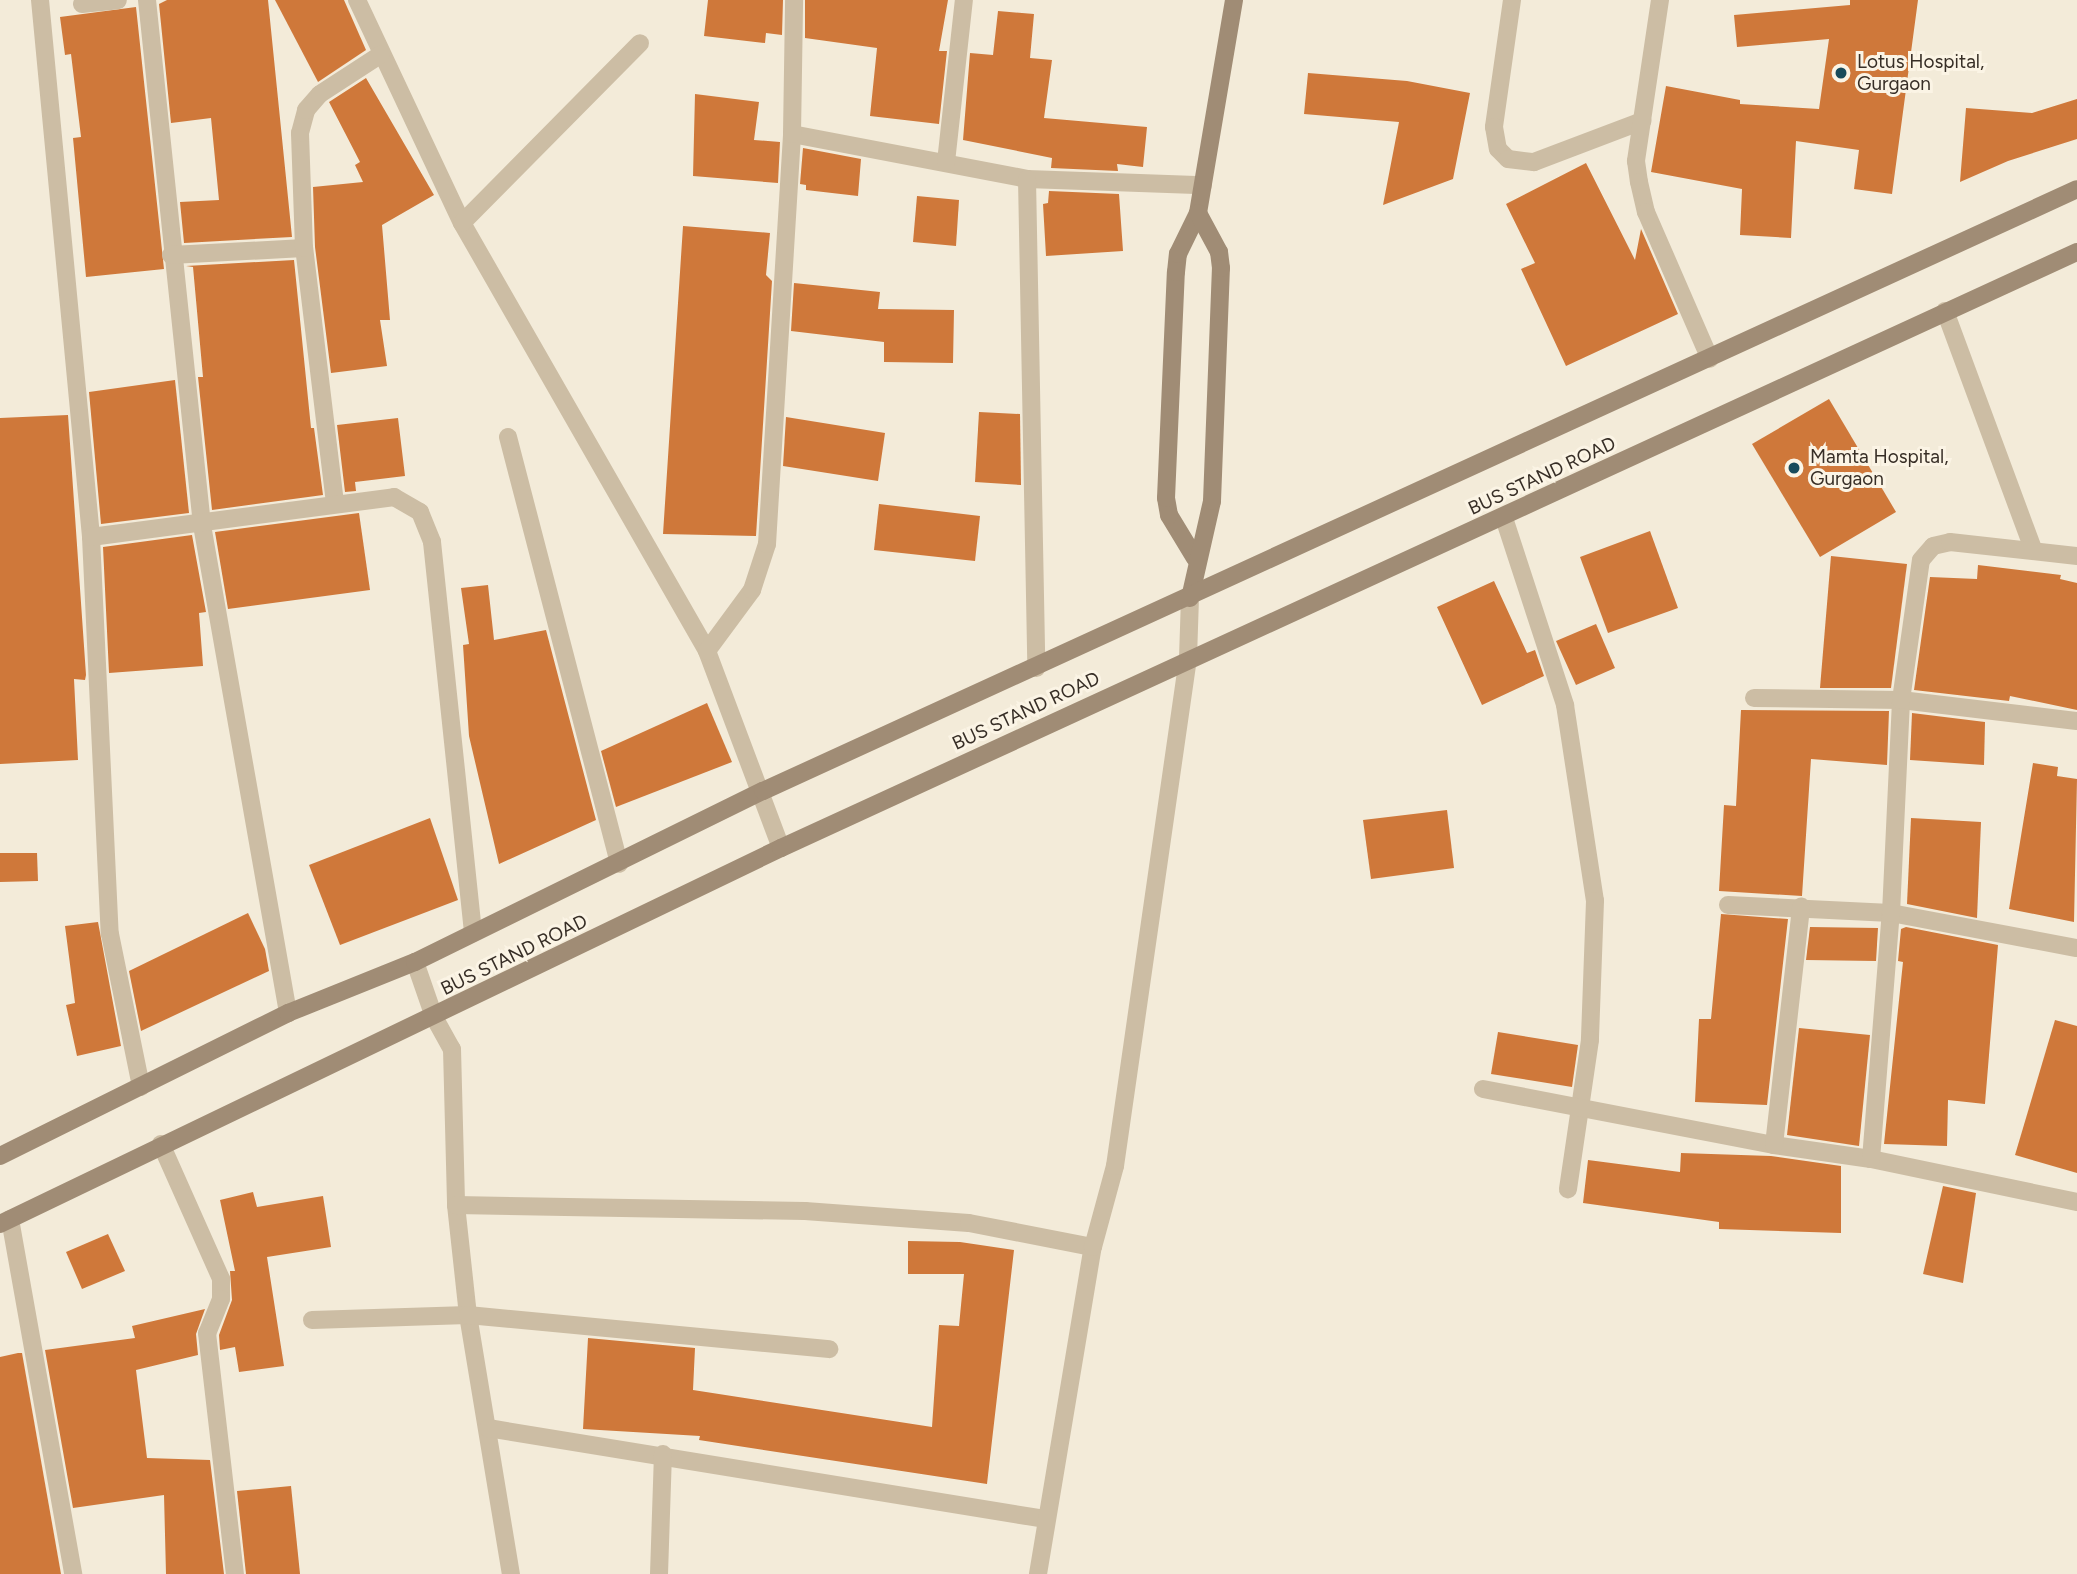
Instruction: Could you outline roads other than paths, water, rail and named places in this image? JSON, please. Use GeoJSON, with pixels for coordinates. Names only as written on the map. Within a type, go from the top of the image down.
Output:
{"type":"FeatureCollection","features":[{"type":"Feature","properties":{"kind":"street"},"geometry":{"type":"LineString","coordinates":[[40,0],[91,537],[110,934],[141,1087]]}},
{"type":"Feature","properties":{"kind":"street"},"geometry":{"type":"LineString","coordinates":[[82,4],[118,0]]}},
{"type":"Feature","properties":{"kind":"street"},"geometry":{"type":"LineString","coordinates":[[147,0],[171,256],[202,525],[288,1013]]}},
{"type":"Feature","properties":{"kind":"street"},"geometry":{"type":"LineString","coordinates":[[357,0],[380,55],[462,223],[707,651],[763,791],[781,848]]}},
{"type":"Feature","properties":{"kind":"street"},"geometry":{"type":"LineString","coordinates":[[707,651],[752,590],[767,544],[792,134],[794,0]]}},
{"type":"Feature","properties":{"kind":"street"},"geometry":{"type":"LineString","coordinates":[[946,162],[964,0]]}},
{"type":"Feature","properties":{"kind":"street"},"geometry":{"type":"LineString","coordinates":[[1195,558],[1169,514],[1166,498],[1176,272],[1178,254],[1198,213],[1234,0]]}},
{"type":"Feature","properties":{"kind":"street"},"geometry":{"type":"LineString","coordinates":[[1513,0],[1494,127],[1498,149],[1508,159],[1534,162],[1642,121]]}},
{"type":"Feature","properties":{"kind":"street"},"geometry":{"type":"LineString","coordinates":[[1660,0],[1636,161],[1646,212],[1710,359]]}},
{"type":"Feature","properties":{"kind":"street"},"geometry":{"type":"LineString","coordinates":[[462,223],[640,43]]}},
{"type":"Feature","properties":{"kind":"street"},"geometry":{"type":"LineString","coordinates":[[335,503],[304,248],[300,133],[306,110],[320,94],[380,55]]}},
{"type":"Feature","properties":{"kind":"street"},"geometry":{"type":"LineString","coordinates":[[792,134],[1027,178],[1203,185]]}},
{"type":"Feature","properties":{"kind":"street"},"geometry":{"type":"LineString","coordinates":[[1027,178],[1037,668]]}},
{"type":"Feature","properties":{"kind":"street","name":"BUS STAND ROAD"},"geometry":{"type":"LineString","coordinates":[[0,1156],[288,1013],[415,962],[763,791],[1190,598],[2077,189]]}},
{"type":"Feature","properties":{"kind":"street"},"geometry":{"type":"LineString","coordinates":[[1038,1574],[1045,1519],[1093,1247],[1115,1166],[1188,658],[1190,598],[1195,558],[1212,501],[1221,268],[1219,252],[1198,213]]}},
{"type":"Feature","properties":{"kind":"street"},"geometry":{"type":"LineString","coordinates":[[171,256],[304,248]]}},
{"type":"Feature","properties":{"kind":"street","name":"BUS STAND ROAD"},"geometry":{"type":"LineString","coordinates":[[5,1222],[161,1144],[434,1017],[781,848],[1188,658],[1504,517],[2077,252]]}},
{"type":"Feature","properties":{"kind":"street"},"geometry":{"type":"LineString","coordinates":[[1945,311],[2033,549]]}},
{"type":"Feature","properties":{"kind":"street"},"geometry":{"type":"LineString","coordinates":[[508,437],[618,864]]}},
{"type":"Feature","properties":{"kind":"street"},"geometry":{"type":"LineString","coordinates":[[91,537],[202,525],[335,503],[394,497],[406,500],[420,512],[432,542],[473,933]]}},
{"type":"Feature","properties":{"kind":"street"},"geometry":{"type":"LineString","coordinates":[[1504,517],[1566,705],[1595,901],[1590,1040],[1568,1189]]}},
{"type":"Feature","properties":{"kind":"street"},"geometry":{"type":"LineString","coordinates":[[1871,1159],[1891,913],[1901,700],[1921,560],[1933,546],[1950,542],[2033,549],[2077,556]]}},
{"type":"Feature","properties":{"kind":"street"},"geometry":{"type":"LineString","coordinates":[[1754,698],[1901,700],[2077,721]]}},
{"type":"Feature","properties":{"kind":"street"},"geometry":{"type":"LineString","coordinates":[[1728,905],[1891,913],[2077,948]]}},
{"type":"Feature","properties":{"kind":"street"},"geometry":{"type":"LineString","coordinates":[[1774,1145],[1801,907]]}},
{"type":"Feature","properties":{"kind":"street"},"geometry":{"type":"LineString","coordinates":[[415,962],[434,1017],[452,1049],[456,1205],[468,1315],[511,1574]]}},
{"type":"Feature","properties":{"kind":"street"},"geometry":{"type":"LineString","coordinates":[[1483,1089],[1774,1145],[1871,1159],[2077,1202]]}},
{"type":"Feature","properties":{"kind":"street"},"geometry":{"type":"LineString","coordinates":[[161,1144],[221,1279],[221,1299],[207,1333],[235,1574]]}},
{"type":"Feature","properties":{"kind":"street"},"geometry":{"type":"LineString","coordinates":[[456,1205],[805,1211],[969,1223],[1093,1247]]}},
{"type":"Feature","properties":{"kind":"street"},"geometry":{"type":"LineString","coordinates":[[5,1222],[73,1574]]}},
{"type":"Feature","properties":{"kind":"street"},"geometry":{"type":"LineString","coordinates":[[312,1321],[468,1315],[829,1349]]}},
{"type":"Feature","properties":{"kind":"street"},"geometry":{"type":"LineString","coordinates":[[488,1428],[663,1454],[1045,1519]]}},
{"type":"Feature","properties":{"kind":"street"},"geometry":{"type":"LineString","coordinates":[[659,1574],[663,1454]]}},
{"type":"Feature","properties":{"kind":"place","name":"Lotus Hospital, Gurgaon"},"geometry":{"type":"Point","coordinates":[1841,73]}},
{"type":"Feature","properties":{"kind":"place","name":"Mamta Hospital, Gurgaon"},"geometry":{"type":"Point","coordinates":[1794,468]}}]}
